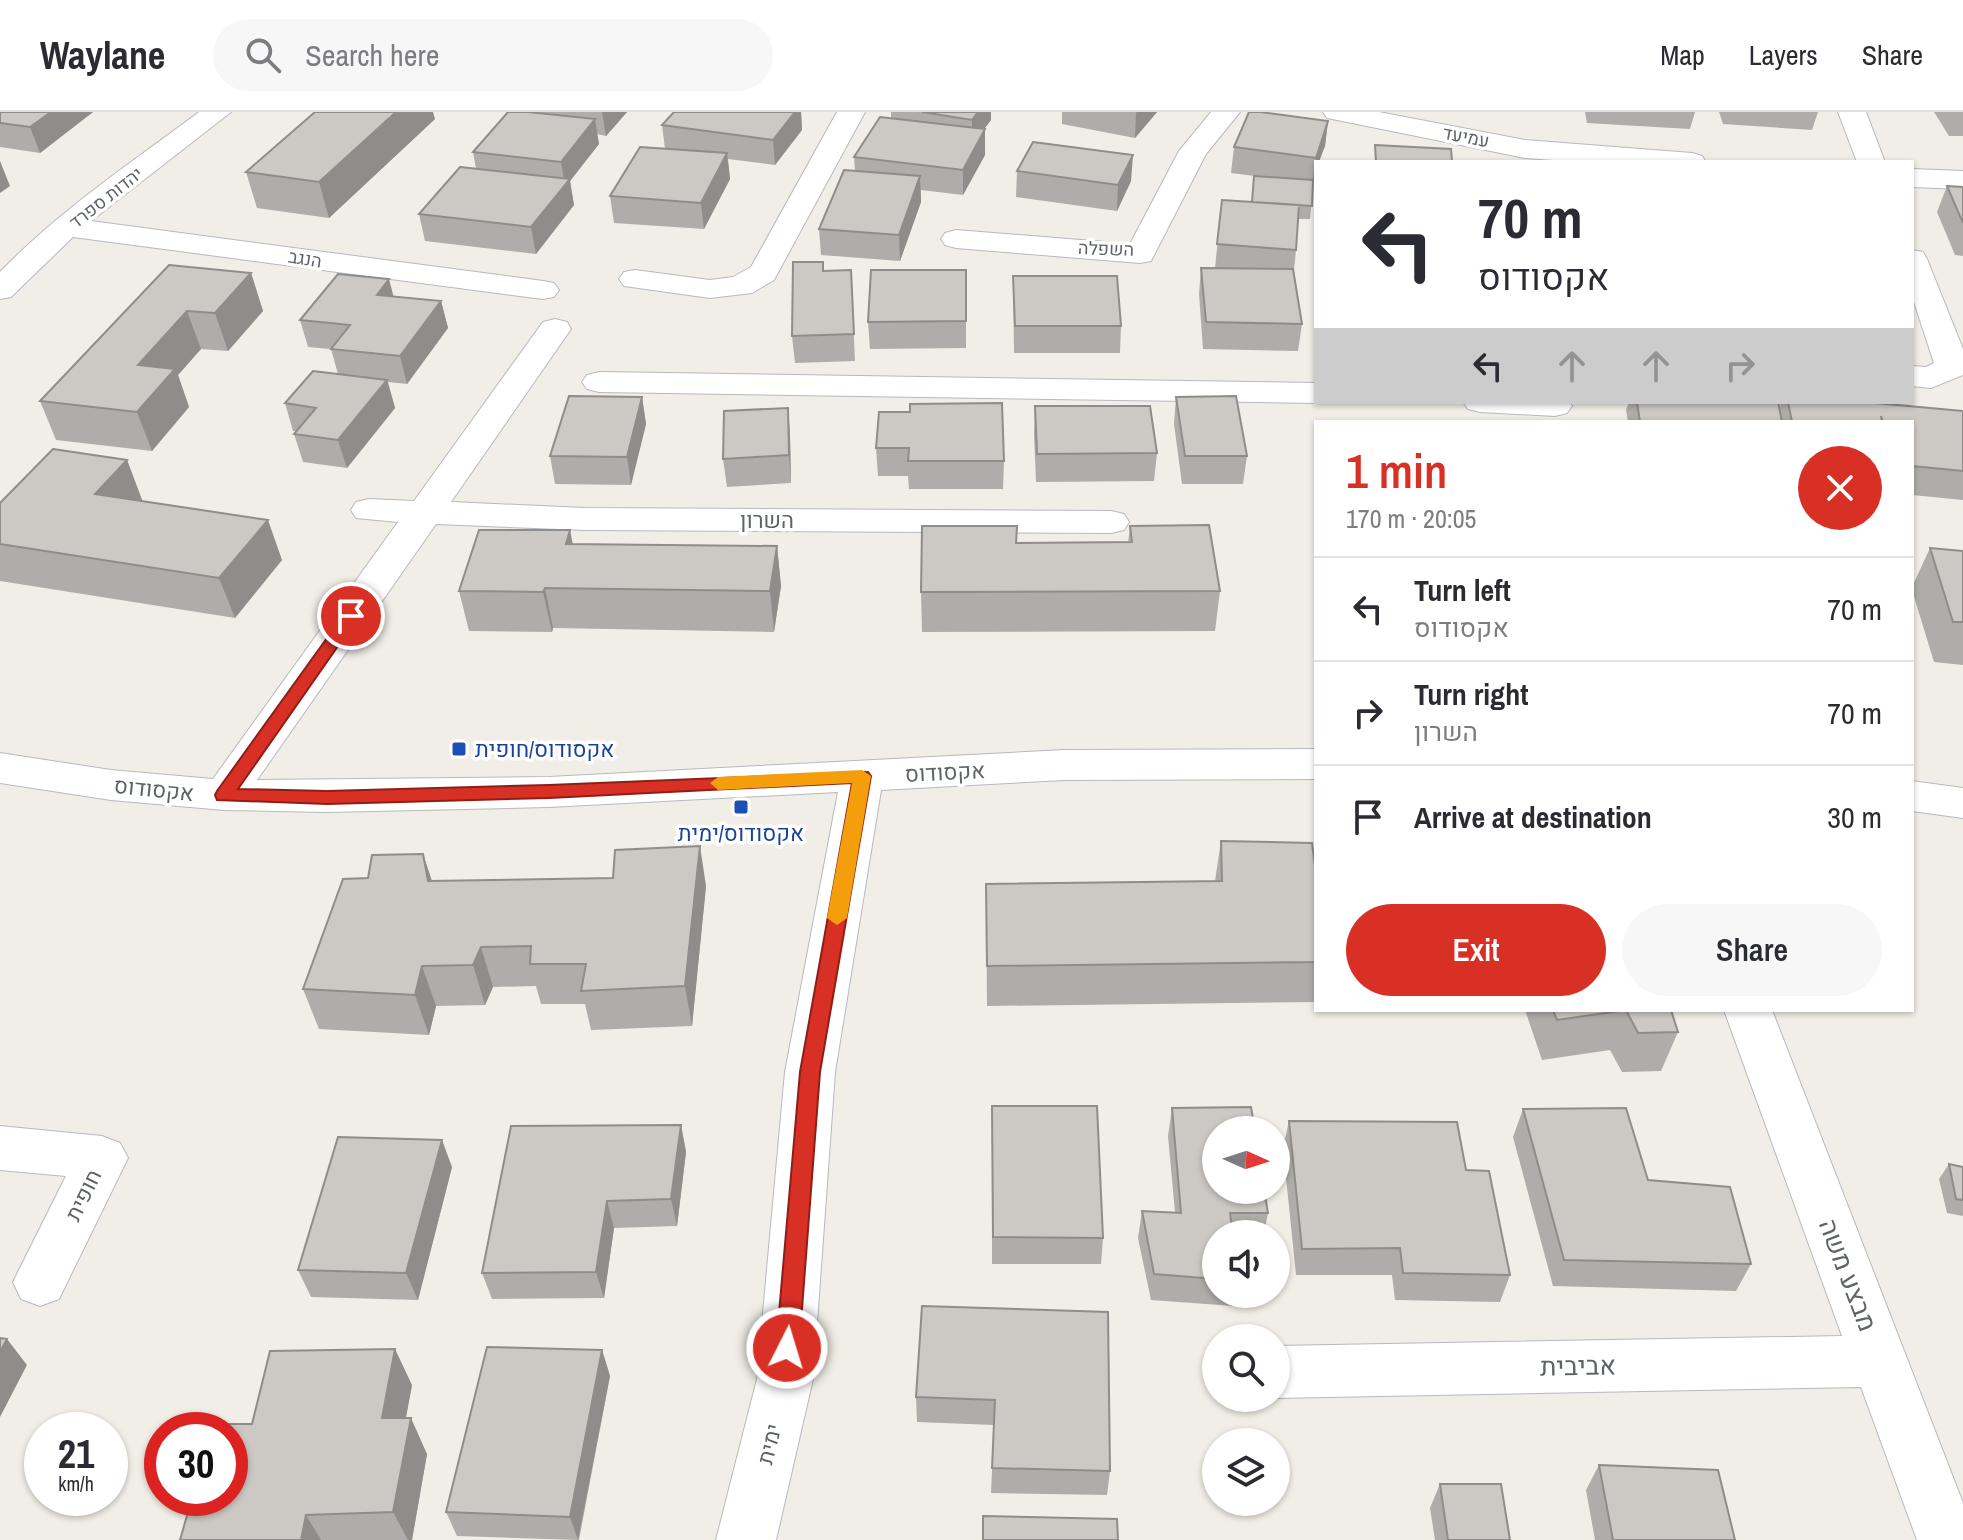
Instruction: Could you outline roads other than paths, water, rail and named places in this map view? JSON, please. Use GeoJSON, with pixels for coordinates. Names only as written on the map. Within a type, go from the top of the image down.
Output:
{"type":"FeatureCollection","features":[{"type":"Feature","properties":{"kind":"street","name":"יהדות ספרד"},"geometry":{"type":"LineString","coordinates":[[0,290],[10,264],[67,227],[217,112]]}},
{"type":"Feature","properties":{"kind":"street"},"geometry":{"type":"LineString","coordinates":[[635,279],[710,289],[741,286],[763,273],[851,112]]}},
{"type":"Feature","properties":{"kind":"street","name":"השפלה"},"geometry":{"type":"LineString","coordinates":[[956,239],[1140,254],[1193,151],[1226,112]]}},
{"type":"Feature","properties":{"kind":"street","name":"עמיעד"},"geometry":{"type":"LineString","coordinates":[[1337,112],[1524,145],[1672,160]]}},
{"type":"Feature","properties":{"kind":"street"},"geometry":{"type":"LineString","coordinates":[[1852,112],[1870,160]]}},
{"type":"Feature","properties":{"kind":"street"},"geometry":{"type":"LineString","coordinates":[[1914,178],[1963,180]]}},
{"type":"Feature","properties":{"kind":"street","name":"הנגב"},"geometry":{"type":"LineString","coordinates":[[67,227],[257,251],[421,277],[543,290]]}},
{"type":"Feature","properties":{"kind":"street"},"geometry":{"type":"LineString","coordinates":[[1914,264],[1936,315],[1952,367],[1931,378],[1914,376]]}},
{"type":"Feature","properties":{"kind":"street"},"geometry":{"type":"LineString","coordinates":[[224,795],[555,329]]}},
{"type":"Feature","properties":{"kind":"street"},"geometry":{"type":"LineString","coordinates":[[599,382],[1314,393]]}},
{"type":"Feature","properties":{"kind":"street"},"geometry":{"type":"LineString","coordinates":[[1499,404],[1556,410]]}},
{"type":"Feature","properties":{"kind":"street","name":"השרון"},"geometry":{"type":"LineString","coordinates":[[369,510],[601,519],[1111,522]]}},
{"type":"Feature","properties":{"kind":"street","name":"אקסודוס"},"geometry":{"type":"LineString","coordinates":[[0,768],[111,785],[224,795],[327,797],[549,792],[1064,765],[1314,764]]}},
{"type":"Feature","properties":{"kind":"street","name":"ימית"},"geometry":{"type":"LineString","coordinates":[[746,1540],[785,1379],[810,1072],[862,776]]}},
{"type":"Feature","properties":{"kind":"street"},"geometry":{"type":"LineString","coordinates":[[1914,796],[1963,803]]}},
{"type":"Feature","properties":{"kind":"street","name":"מבצע משה"},"geometry":{"type":"LineString","coordinates":[[1749,1012],[1880,1361],[1951,1534]]}},
{"type":"Feature","properties":{"kind":"street","name":"חופית"},"geometry":{"type":"LineString","coordinates":[[0,1148],[102,1158],[40,1282]]}},
{"type":"Feature","properties":{"kind":"street","name":"אביבית"},"geometry":{"type":"LineString","coordinates":[[1290,1372],[1880,1361]]}},
{"type":"Feature","properties":{"kind":"place","name":"אקסודוס/חופית"},"geometry":{"type":"Point","coordinates":[459,749]}},
{"type":"Feature","properties":{"kind":"place","name":"אקסודוס/ימית"},"geometry":{"type":"Point","coordinates":[741,807]}}]}
